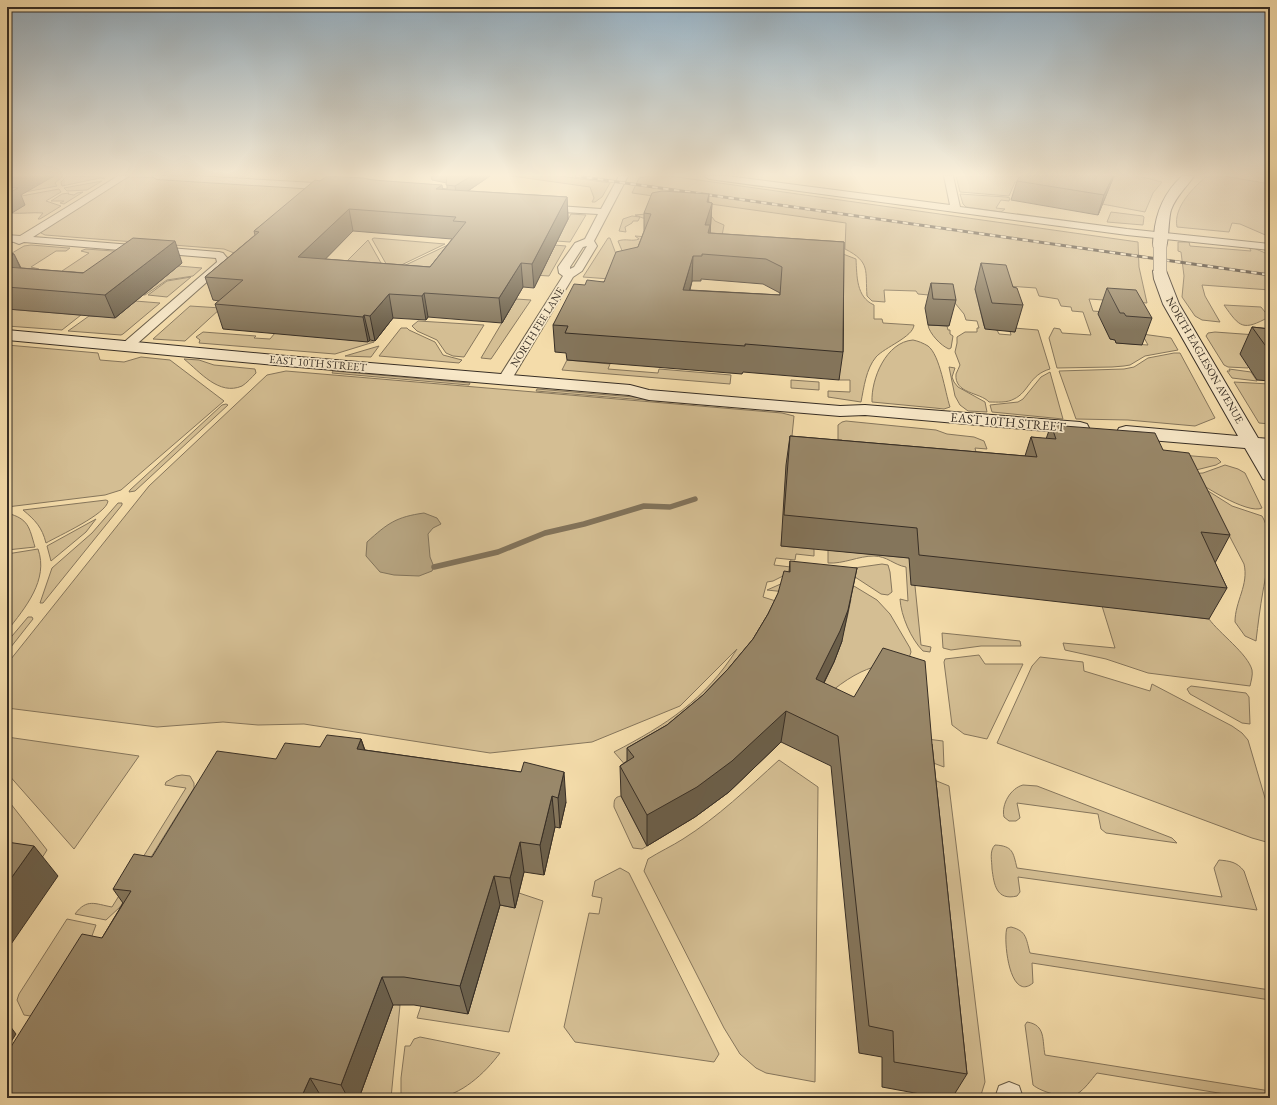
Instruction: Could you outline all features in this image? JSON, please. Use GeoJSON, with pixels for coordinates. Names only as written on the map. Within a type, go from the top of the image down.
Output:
{"type":"FeatureCollection","features":[{"type":"Feature","properties":{"kind":"street"},"geometry":{"type":"LineString","coordinates":[[7,249],[42,228]]}},
{"type":"Feature","properties":{"kind":"street","name":"NORTH FEE LANE"},"geometry":{"type":"LineString","coordinates":[[505,379],[569,275],[578,269],[592,246],[593,244],[589,241],[597,228]]}},
{"type":"Feature","properties":{"kind":"street"},"geometry":{"type":"LineString","coordinates":[[1071,228],[1160,242],[1270,247]]}},
{"type":"Feature","properties":{"kind":"street","name":"NORTH EAGLESON AVENUE"},"geometry":{"type":"LineString","coordinates":[[1162,228],[1160,271],[1161,279],[1171,304],[1261,444],[1270,475]]}},
{"type":"Feature","properties":{"kind":"street"},"geometry":{"type":"LineString","coordinates":[[7,238],[219,255],[223,259],[222,263],[126,347]]}},
{"type":"Feature","properties":{"kind":"street","name":"EAST 10TH STREET"},"geometry":{"type":"LineString","coordinates":[[7,335],[126,347],[630,390],[649,395],[840,411],[865,410],[1261,444]]}},
{"type":"Feature","properties":{"kind":"shaded area"},"geometry":{"type":"Polygon","coordinates":[[[47,228],[273,228],[234,253],[224,249],[45,235],[41,233],[47,228]]]}},
{"type":"Feature","properties":{"kind":"shaded area"},"geometry":{"type":"Polygon","coordinates":[[[563,228],[579,228],[570,242],[556,241],[563,228]]]}},
{"type":"Feature","properties":{"kind":"shaded area"},"geometry":{"type":"Polygon","coordinates":[[[620,228],[625,228],[626,232],[619,231],[620,228]]]}},
{"type":"Feature","properties":{"kind":"shaded area"},"geometry":{"type":"Polygon","coordinates":[[[710,228],[724,228],[721,241],[706,240],[710,228]]]}},
{"type":"Feature","properties":{"kind":"shaded area"},"geometry":{"type":"Polygon","coordinates":[[[846,228],[1036,228],[1138,242],[1139,267],[1147,303],[1089,299],[1093,311],[1126,314],[1110,339],[1115,340],[1116,343],[1148,345],[1142,334],[1171,338],[1178,350],[1145,356],[1130,365],[1124,366],[1057,368],[1049,338],[1054,328],[1060,329],[1062,333],[1091,335],[1083,312],[1072,311],[1071,307],[1061,306],[1058,299],[1039,296],[1036,288],[993,285],[975,289],[984,326],[997,330],[999,334],[1011,335],[1010,331],[1015,332],[1014,328],[1038,330],[1050,369],[1033,379],[1023,392],[1014,399],[1005,402],[989,402],[980,396],[963,389],[956,381],[956,374],[960,365],[955,352],[957,337],[965,332],[977,332],[977,328],[979,328],[977,321],[966,320],[964,314],[950,297],[918,294],[916,291],[884,290],[885,302],[872,301],[867,296],[866,274],[863,263],[859,258],[845,249],[846,228]]]}},
{"type":"Feature","properties":{"kind":"shaded area"},"geometry":{"type":"Polygon","coordinates":[[[1183,228],[1230,228],[1229,232],[1183,228]]]}},
{"type":"Feature","properties":{"kind":"shaded area"},"geometry":{"type":"Polygon","coordinates":[[[1248,228],[1270,228],[1270,237],[1248,228]]]}},
{"type":"Feature","properties":{"kind":"shaded area"},"geometry":{"type":"Polygon","coordinates":[[[635,236],[648,237],[621,266],[623,253],[618,241],[639,239],[635,236]]]}},
{"type":"Feature","properties":{"kind":"shaded area"},"geometry":{"type":"Polygon","coordinates":[[[374,238],[445,244],[391,270],[372,239],[374,238]]]}},
{"type":"Feature","properties":{"kind":"shaded area"},"geometry":{"type":"Polygon","coordinates":[[[608,238],[610,238],[616,254],[610,279],[583,277],[608,238]]]}},
{"type":"Feature","properties":{"kind":"shaded area"},"geometry":{"type":"Polygon","coordinates":[[[368,240],[385,270],[343,265],[368,240]]]}},
{"type":"Feature","properties":{"kind":"shaded area"},"geometry":{"type":"Polygon","coordinates":[[[1178,242],[1189,242],[1190,246],[1251,251],[1249,247],[1270,254],[1270,290],[1202,285],[1205,296],[1220,322],[1202,320],[1195,316],[1182,297],[1184,276],[1181,252],[1178,251],[1178,242]]]}},
{"type":"Feature","properties":{"kind":"shaded area"},"geometry":{"type":"Polygon","coordinates":[[[450,244],[433,274],[393,271],[450,244]]]}},
{"type":"Feature","properties":{"kind":"shaded area"},"geometry":{"type":"Polygon","coordinates":[[[31,245],[70,248],[66,251],[56,251],[31,267],[39,269],[36,271],[7,269],[7,256],[24,246],[31,245]]]}},
{"type":"Feature","properties":{"kind":"shaded area"},"geometry":{"type":"Polygon","coordinates":[[[554,245],[566,246],[549,276],[534,275],[554,245]]]}},
{"type":"Feature","properties":{"kind":"shaded area"},"geometry":{"type":"Polygon","coordinates":[[[86,249],[127,252],[87,273],[62,271],[89,253],[81,251],[86,249]]]}},
{"type":"Feature","properties":{"kind":"shaded area"},"geometry":{"type":"Polygon","coordinates":[[[843,254],[856,259],[859,285],[864,297],[874,305],[874,319],[882,319],[883,323],[914,325],[909,334],[876,357],[866,378],[861,402],[828,397],[828,391],[850,392],[850,380],[839,380],[841,267],[843,254]]]}},
{"type":"Feature","properties":{"kind":"shaded area"},"geometry":{"type":"Polygon","coordinates":[[[178,266],[202,268],[193,276],[167,280],[145,295],[136,294],[178,266]]]}},
{"type":"Feature","properties":{"kind":"shaded area"},"geometry":{"type":"Polygon","coordinates":[[[191,277],[167,297],[148,295],[167,281],[191,277]]]}},
{"type":"Feature","properties":{"kind":"shaded area"},"geometry":{"type":"Polygon","coordinates":[[[516,299],[531,300],[491,359],[481,358],[516,299]]]}},
{"type":"Feature","properties":{"kind":"shaded area"},"geometry":{"type":"Polygon","coordinates":[[[135,301],[160,303],[121,335],[68,331],[89,316],[115,317],[135,301]]]}},
{"type":"Feature","properties":{"kind":"shaded area"},"geometry":{"type":"Polygon","coordinates":[[[1224,305],[1261,307],[1269,317],[1253,324],[1243,325],[1234,319],[1224,305]]]}},
{"type":"Feature","properties":{"kind":"shaded area"},"geometry":{"type":"Polygon","coordinates":[[[190,306],[221,308],[185,341],[153,339],[190,306]]]}},
{"type":"Feature","properties":{"kind":"shaded area"},"geometry":{"type":"Polygon","coordinates":[[[7,309],[81,315],[62,330],[7,326],[7,309]]]}},
{"type":"Feature","properties":{"kind":"shaded area"},"geometry":{"type":"Polygon","coordinates":[[[418,321],[484,325],[464,357],[453,356],[446,353],[437,340],[417,331],[412,326],[418,321]]]}},
{"type":"Feature","properties":{"kind":"shaded area"},"geometry":{"type":"Polygon","coordinates":[[[928,325],[947,326],[948,330],[950,330],[950,334],[953,336],[951,348],[949,349],[939,342],[931,332],[928,325]]]}},
{"type":"Feature","properties":{"kind":"shaded area"},"geometry":{"type":"Polygon","coordinates":[[[401,328],[407,328],[435,342],[443,355],[462,360],[459,363],[379,356],[401,328]]]}},
{"type":"Feature","properties":{"kind":"shaded area"},"geometry":{"type":"Polygon","coordinates":[[[203,332],[256,336],[254,338],[270,339],[275,333],[374,342],[335,354],[199,343],[200,340],[196,337],[203,332]]]}},
{"type":"Feature","properties":{"kind":"shaded area"},"geometry":{"type":"Polygon","coordinates":[[[1215,332],[1270,336],[1248,368],[1228,367],[1224,365],[1206,336],[1208,333],[1215,332]]]}},
{"type":"Feature","properties":{"kind":"shaded area"},"geometry":{"type":"Polygon","coordinates":[[[913,340],[928,346],[936,357],[950,407],[944,409],[872,402],[874,383],[882,363],[895,347],[903,342],[913,340]]]}},
{"type":"Feature","properties":{"kind":"shaded area"},"geometry":{"type":"Polygon","coordinates":[[[7,345],[98,353],[100,360],[124,362],[141,357],[170,360],[224,401],[121,490],[105,495],[7,507],[7,345]]]}},
{"type":"Feature","properties":{"kind":"shaded area"},"geometry":{"type":"Polygon","coordinates":[[[379,346],[371,357],[345,356],[379,346]]]}},
{"type":"Feature","properties":{"kind":"shaded area"},"geometry":{"type":"Polygon","coordinates":[[[1180,353],[1215,418],[1195,426],[1128,420],[1076,419],[1059,371],[1124,369],[1134,367],[1148,358],[1180,353]]]}},
{"type":"Feature","properties":{"kind":"shaded area"},"geometry":{"type":"Polygon","coordinates":[[[184,359],[199,360],[214,365],[255,369],[256,373],[242,386],[225,388],[210,381],[184,359]]]}},
{"type":"Feature","properties":{"kind":"shaded area"},"geometry":{"type":"Polygon","coordinates":[[[567,360],[610,364],[608,369],[658,373],[659,369],[731,375],[730,384],[562,370],[567,360]]]}},
{"type":"Feature","properties":{"kind":"shaded area"},"geometry":{"type":"Polygon","coordinates":[[[949,367],[955,368],[952,377],[958,387],[985,402],[987,412],[968,411],[960,405],[955,396],[949,367]]]}},
{"type":"Feature","properties":{"kind":"shaded area"},"geometry":{"type":"Polygon","coordinates":[[[1229,369],[1251,372],[1257,381],[1232,378],[1227,371],[1230,371],[1229,369]]]}},
{"type":"Feature","properties":{"kind":"shaded area"},"geometry":{"type":"Polygon","coordinates":[[[286,371],[782,413],[794,416],[781,546],[814,549],[814,556],[796,554],[795,560],[776,558],[774,565],[799,568],[773,581],[767,582],[763,597],[779,602],[774,624],[634,775],[614,752],[651,732],[683,710],[712,683],[737,649],[680,706],[592,742],[490,753],[304,724],[258,725],[223,722],[157,727],[7,708],[7,664],[149,486],[267,375],[286,371]]]}},
{"type":"Feature","properties":{"kind":"shaded area"},"geometry":{"type":"Polygon","coordinates":[[[333,371],[470,383],[469,385],[332,373],[333,371]]]}},
{"type":"Feature","properties":{"kind":"shaded area"},"geometry":{"type":"Polygon","coordinates":[[[1050,372],[1063,419],[992,412],[990,405],[1018,402],[1023,399],[1041,377],[1050,372]]]}},
{"type":"Feature","properties":{"kind":"shaded area"},"geometry":{"type":"Polygon","coordinates":[[[791,380],[819,382],[819,390],[791,388],[791,380]]]}},
{"type":"Feature","properties":{"kind":"shaded area"},"geometry":{"type":"Polygon","coordinates":[[[1234,382],[1269,384],[1270,424],[1259,423],[1234,382]]]}},
{"type":"Feature","properties":{"kind":"shaded area"},"geometry":{"type":"Polygon","coordinates":[[[537,389],[730,405],[729,407],[536,391],[537,389]]]}},
{"type":"Feature","properties":{"kind":"shaded area"},"geometry":{"type":"Polygon","coordinates":[[[222,405],[228,405],[135,491],[129,492],[222,405]]]}},
{"type":"Feature","properties":{"kind":"shaded area"},"geometry":{"type":"Polygon","coordinates":[[[846,421],[936,430],[947,434],[974,437],[984,441],[987,449],[975,448],[977,456],[842,445],[842,440],[838,440],[838,425],[846,421]]]}},
{"type":"Feature","properties":{"kind":"shaded area"},"geometry":{"type":"Polygon","coordinates":[[[1181,455],[1217,458],[1221,462],[1216,465],[1192,471],[1181,455]]]}},
{"type":"Feature","properties":{"kind":"shaded area"},"geometry":{"type":"Polygon","coordinates":[[[1225,465],[1245,473],[1262,508],[1255,509],[1235,503],[1202,485],[1187,474],[1203,473],[1225,465]]]}},
{"type":"Feature","properties":{"kind":"shaded area"},"geometry":{"type":"Polygon","coordinates":[[[1205,489],[1232,506],[1262,516],[1266,525],[1269,553],[1256,641],[1245,636],[1235,622],[1237,607],[1245,579],[1244,564],[1205,489]]]}},
{"type":"Feature","properties":{"kind":"shaded area"},"geometry":{"type":"Polygon","coordinates":[[[106,500],[108,501],[106,506],[100,512],[46,543],[38,524],[23,510],[106,500]]]}},
{"type":"Feature","properties":{"kind":"shaded area"},"geometry":{"type":"Polygon","coordinates":[[[118,503],[122,503],[122,505],[43,603],[40,603],[52,568],[92,533],[118,503]]]}},
{"type":"Feature","properties":{"kind":"shaded area"},"geometry":{"type":"Polygon","coordinates":[[[7,513],[24,521],[29,529],[35,547],[7,550],[7,513]]]}},
{"type":"Feature","properties":{"kind":"shaded area"},"geometry":{"type":"Polygon","coordinates":[[[424,513],[437,518],[441,524],[433,528],[428,534],[430,557],[434,567],[432,571],[419,576],[394,575],[380,572],[366,556],[367,542],[393,522],[399,519],[424,513]]]}},
{"type":"Feature","properties":{"kind":"shaded area"},"geometry":{"type":"Polygon","coordinates":[[[96,519],[86,532],[51,561],[47,546],[96,519]]]}},
{"type":"Feature","properties":{"kind":"shaded area"},"geometry":{"type":"Polygon","coordinates":[[[38,549],[41,560],[38,583],[28,603],[7,631],[7,554],[38,549]]]}},
{"type":"Feature","properties":{"kind":"shaded area"},"geometry":{"type":"Polygon","coordinates":[[[828,550],[909,558],[915,586],[921,645],[931,647],[930,652],[923,651],[914,640],[902,613],[900,599],[908,601],[906,567],[879,556],[862,557],[828,563],[828,550]]]}},
{"type":"Feature","properties":{"kind":"shaded area"},"geometry":{"type":"Polygon","coordinates":[[[882,564],[888,565],[890,572],[892,592],[888,595],[881,594],[855,577],[854,568],[882,564]]]}},
{"type":"Feature","properties":{"kind":"shaded area"},"geometry":{"type":"Polygon","coordinates":[[[799,576],[844,580],[877,600],[890,614],[910,648],[911,652],[909,658],[861,672],[841,684],[810,709],[824,682],[840,643],[851,599],[767,590],[799,576]]]}},
{"type":"Feature","properties":{"kind":"shaded area"},"geometry":{"type":"Polygon","coordinates":[[[1102,606],[1209,619],[1245,657],[1252,670],[1250,686],[1148,673],[1106,659],[1065,650],[1063,643],[1115,648],[1102,606]]]}},
{"type":"Feature","properties":{"kind":"shaded area"},"geometry":{"type":"Polygon","coordinates":[[[28,617],[32,617],[33,619],[7,652],[7,642],[28,617]]]}},
{"type":"Feature","properties":{"kind":"shaded area"},"geometry":{"type":"Polygon","coordinates":[[[942,633],[1020,641],[1021,646],[981,646],[951,650],[943,648],[942,633]]]}},
{"type":"Feature","properties":{"kind":"shaded area"},"geometry":{"type":"Polygon","coordinates":[[[979,655],[985,664],[1023,664],[987,739],[964,734],[952,725],[944,662],[945,659],[979,655]]]}},
{"type":"Feature","properties":{"kind":"shaded area"},"geometry":{"type":"Polygon","coordinates":[[[1040,657],[1083,662],[1084,671],[1150,691],[1152,684],[1232,726],[1242,733],[1248,740],[1270,815],[1270,843],[1252,838],[997,743],[1032,666],[1040,657]]]}},
{"type":"Feature","properties":{"kind":"shaded area"},"geometry":{"type":"Polygon","coordinates":[[[1191,686],[1246,693],[1249,697],[1250,724],[1242,723],[1190,694],[1187,689],[1191,686]]]}},
{"type":"Feature","properties":{"kind":"shaded area"},"geometry":{"type":"Polygon","coordinates":[[[7,737],[139,756],[74,849],[7,773],[7,737]]]}},
{"type":"Feature","properties":{"kind":"shaded area"},"geometry":{"type":"Polygon","coordinates":[[[919,738],[943,741],[944,767],[920,758],[919,738]]]}},
{"type":"Feature","properties":{"kind":"shaded area"},"geometry":{"type":"Polygon","coordinates":[[[779,760],[818,787],[815,1082],[766,1073],[756,1068],[740,1054],[724,1028],[644,871],[648,859],[683,839],[708,821],[732,802],[779,760]]]}},
{"type":"Feature","properties":{"kind":"shaded area"},"geometry":{"type":"Polygon","coordinates":[[[922,775],[949,786],[985,1082],[981,1095],[976,1098],[951,1098],[922,775]]]}},
{"type":"Feature","properties":{"kind":"shaded area"},"geometry":{"type":"Polygon","coordinates":[[[176,776],[190,776],[194,783],[194,788],[120,907],[106,920],[75,914],[83,906],[92,903],[112,907],[186,788],[165,785],[166,782],[176,776]]]}},
{"type":"Feature","properties":{"kind":"shaded area"},"geometry":{"type":"Polygon","coordinates":[[[1023,785],[1037,786],[1172,838],[1177,843],[1106,833],[1101,829],[1098,814],[1017,803],[1020,818],[1016,821],[1009,821],[1004,817],[1004,807],[1011,793],[1023,785]]]}},
{"type":"Feature","properties":{"kind":"shaded area"},"geometry":{"type":"Polygon","coordinates":[[[621,796],[647,846],[642,849],[633,848],[614,807],[615,800],[617,797],[621,796]]]}},
{"type":"Feature","properties":{"kind":"shaded area"},"geometry":{"type":"Polygon","coordinates":[[[7,799],[47,850],[33,872],[7,867],[7,799]]]}},
{"type":"Feature","properties":{"kind":"shaded area"},"geometry":{"type":"Polygon","coordinates":[[[995,845],[1009,848],[1013,854],[1017,868],[1222,897],[1214,868],[1219,860],[1230,862],[1236,864],[1244,871],[1257,910],[1018,877],[1020,892],[1017,896],[1005,896],[1000,894],[997,890],[994,880],[991,856],[995,845]]]}},
{"type":"Feature","properties":{"kind":"shaded area"},"geometry":{"type":"Polygon","coordinates":[[[620,868],[629,873],[719,1054],[714,1062],[575,1042],[564,1027],[589,913],[599,914],[602,898],[592,896],[595,881],[620,868]]]}},
{"type":"Feature","properties":{"kind":"shaded area"},"geometry":{"type":"Polygon","coordinates":[[[519,893],[543,901],[509,1032],[417,1018],[421,1006],[468,1013],[500,905],[515,908],[519,893]]]}},
{"type":"Feature","properties":{"kind":"shaded area"},"geometry":{"type":"Polygon","coordinates":[[[67,919],[96,925],[86,952],[44,1018],[24,1015],[17,1000],[19,994],[67,919]]]}},
{"type":"Feature","properties":{"kind":"shaded area"},"geometry":{"type":"Polygon","coordinates":[[[1011,927],[1023,933],[1030,953],[1270,990],[1270,1000],[1032,963],[1033,983],[1025,987],[1018,984],[1013,977],[1007,955],[1006,934],[1007,928],[1011,927]]]}},
{"type":"Feature","properties":{"kind":"shaded area"},"geometry":{"type":"Polygon","coordinates":[[[393,1004],[400,1005],[391,1098],[359,1098],[393,1004]]]}},
{"type":"Feature","properties":{"kind":"shaded area"},"geometry":{"type":"Polygon","coordinates":[[[1027,1022],[1037,1026],[1040,1030],[1045,1055],[1270,1091],[1270,1098],[1249,1098],[1097,1073],[1080,1092],[1073,1096],[1061,1096],[1048,1093],[1033,1085],[1025,1025],[1027,1022]]]}},
{"type":"Feature","properties":{"kind":"shaded area"},"geometry":{"type":"Polygon","coordinates":[[[420,1037],[500,1053],[480,1076],[454,1093],[435,1098],[401,1098],[401,1078],[405,1046],[410,1046],[414,1039],[420,1037]]]}},
{"type":"Feature","properties":{"kind":"building"},"geometry":{"type":"Polygon","coordinates":[[[258,228],[329,228],[298,257],[430,267],[462,228],[551,228],[532,264],[521,263],[499,298],[424,293],[422,296],[389,294],[370,316],[364,315],[363,317],[215,304],[243,280],[205,277],[259,232],[254,231],[258,228]]]}},
{"type":"Feature","properties":{"kind":"building"},"geometry":{"type":"Polygon","coordinates":[[[646,228],[709,228],[708,233],[844,242],[843,352],[745,344],[745,346],[565,333],[568,326],[553,325],[574,284],[585,285],[587,280],[604,282],[616,252],[638,247],[646,228]],[[702,254],[702,256],[693,256],[683,290],[780,295],[782,267],[766,259],[702,254]]]}},
{"type":"Feature","properties":{"kind":"building"},"geometry":{"type":"Polygon","coordinates":[[[133,238],[175,241],[105,295],[7,287],[7,267],[83,273],[133,238]]]}},
{"type":"Feature","properties":{"kind":"building"},"geometry":{"type":"Polygon","coordinates":[[[7,253],[14,254],[7,258],[7,253]]]}},
{"type":"Feature","properties":{"kind":"building"},"geometry":{"type":"Polygon","coordinates":[[[981,263],[1006,265],[1013,287],[1017,288],[1023,305],[992,303],[981,263]]]}},
{"type":"Feature","properties":{"kind":"building"},"geometry":{"type":"Polygon","coordinates":[[[931,283],[953,284],[956,300],[933,299],[931,283]]]}},
{"type":"Feature","properties":{"kind":"building"},"geometry":{"type":"Polygon","coordinates":[[[1107,288],[1136,290],[1152,318],[1126,316],[1124,313],[1120,313],[1107,288]]]}},
{"type":"Feature","properties":{"kind":"building"},"geometry":{"type":"Polygon","coordinates":[[[1252,327],[1270,329],[1270,352],[1252,327]]]}},
{"type":"Feature","properties":{"kind":"building"},"geometry":{"type":"Polygon","coordinates":[[[1051,425],[1155,433],[1163,450],[1189,453],[1230,535],[1201,532],[1227,588],[919,555],[917,528],[784,515],[790,436],[1037,457],[1031,437],[1056,439],[1051,425]]]}},
{"type":"Feature","properties":{"kind":"building"},"geometry":{"type":"Polygon","coordinates":[[[790,561],[857,568],[848,610],[840,631],[816,679],[854,697],[883,648],[925,661],[932,744],[967,1074],[894,1062],[893,1031],[869,1026],[838,736],[786,711],[732,761],[697,787],[647,815],[620,766],[634,757],[627,748],[667,725],[703,695],[728,669],[753,639],[768,614],[778,593],[784,571],[790,572],[790,561]]]}},
{"type":"Feature","properties":{"kind":"building"},"geometry":{"type":"Polygon","coordinates":[[[327,735],[361,739],[357,749],[521,772],[524,762],[564,772],[558,798],[552,796],[540,845],[520,842],[510,878],[494,876],[460,986],[404,977],[382,977],[341,1085],[310,1078],[301,1098],[7,1098],[7,1053],[82,934],[102,938],[131,891],[113,889],[134,854],[152,857],[217,751],[276,759],[285,743],[320,747],[327,735]]]}},
{"type":"Feature","properties":{"kind":"building"},"geometry":{"type":"Polygon","coordinates":[[[7,842],[34,846],[7,884],[7,842]]]}},
{"type":"Feature","properties":{"kind":"waterway"},"geometry":{"type":"LineString","coordinates":[[434,567],[498,552],[545,533],[584,524],[644,506],[670,507],[695,499]]}},
{"type":"Feature","properties":{"kind":"railway"},"geometry":{"type":"LineString","coordinates":[[937,228],[1270,275]]}}]}
